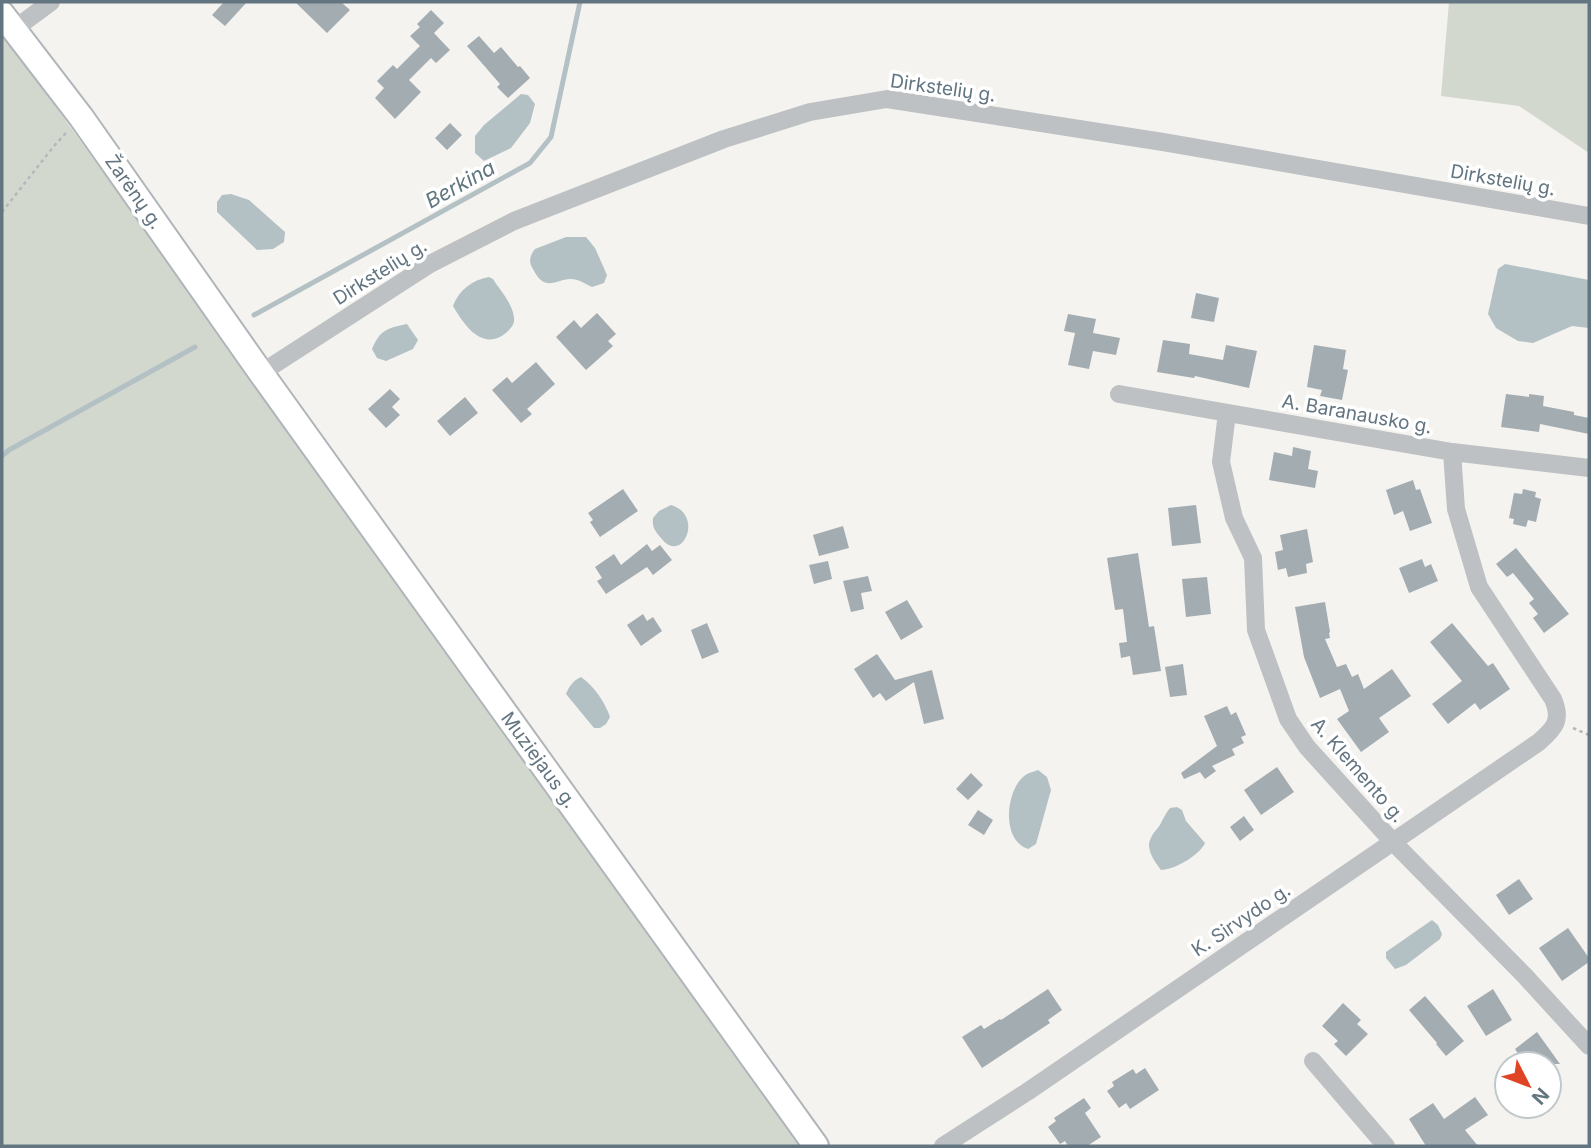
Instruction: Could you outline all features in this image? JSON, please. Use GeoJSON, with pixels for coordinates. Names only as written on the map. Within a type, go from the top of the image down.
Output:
{"type":"FeatureCollection","features":[{"type":"Feature","properties":{"kind":"main road","name":"Žarėnų g."},"geometry":{"type":"LineString","coordinates":[[8,22],[81,117],[261,373]]}},
{"type":"Feature","properties":{"kind":"main road","name":"Muziejaus g."},"geometry":{"type":"LineString","coordinates":[[261,373],[816,1146]]}},
{"type":"Feature","properties":{"kind":"street"},"geometry":{"type":"LineString","coordinates":[[8,22],[51,2]]}},
{"type":"Feature","properties":{"kind":"street","name":"Dirkstelių g."},"geometry":{"type":"LineString","coordinates":[[261,373],[430,264],[514,221],[736,135],[810,112],[887,99],[1163,142],[1589,216]]}},
{"type":"Feature","properties":{"kind":"street","name":"A. Baranausko g."},"geometry":{"type":"LineString","coordinates":[[1119,394],[1452,452],[1589,468]]}},
{"type":"Feature","properties":{"kind":"street","name":"A. Klemento g."},"geometry":{"type":"LineString","coordinates":[[1227,413],[1221,462],[1234,518],[1253,558],[1256,630],[1288,719],[1307,747],[1393,842],[1525,976],[1589,1046]]}},
{"type":"Feature","properties":{"kind":"street","name":"K. Sirvydo g."},"geometry":{"type":"LineString","coordinates":[[943,1146],[1027,1092],[1550,733],[1557,720],[1553,699],[1479,587],[1456,509],[1452,452]]}},
{"type":"Feature","properties":{"kind":"street"},"geometry":{"type":"LineString","coordinates":[[1313,1061],[1386,1146]]}},
{"type":"Feature","properties":{"kind":"path"},"geometry":{"type":"LineString","coordinates":[[2,212],[54,146],[81,117]]}},
{"type":"Feature","properties":{"kind":"shaded area"},"geometry":{"type":"Polygon","coordinates":[[[1449,2],[1589,2],[1589,153],[1519,106],[1441,96],[1449,2]]]}},
{"type":"Feature","properties":{"kind":"shaded area"},"geometry":{"type":"Polygon","coordinates":[[[2,36],[254,381],[800,1146],[2,1146],[2,36]]]}},
{"type":"Feature","properties":{"kind":"shaded area"},"geometry":{"type":"Polygon","coordinates":[[[521,94],[528,95],[535,104],[530,123],[511,148],[484,161],[475,153],[475,136],[521,94]]]}},
{"type":"Feature","properties":{"kind":"shaded area"},"geometry":{"type":"Polygon","coordinates":[[[231,194],[249,200],[285,232],[284,242],[273,249],[257,250],[217,212],[217,202],[222,195],[231,194]]]}},
{"type":"Feature","properties":{"kind":"shaded area"},"geometry":{"type":"Polygon","coordinates":[[[566,237],[586,237],[595,248],[607,275],[604,283],[592,287],[571,279],[548,283],[538,277],[530,261],[535,249],[566,237]]]}},
{"type":"Feature","properties":{"kind":"shaded area"},"geometry":{"type":"Polygon","coordinates":[[[1505,264],[1589,280],[1589,328],[1572,326],[1533,343],[1518,341],[1496,328],[1488,314],[1498,269],[1505,264]]]}},
{"type":"Feature","properties":{"kind":"shaded area"},"geometry":{"type":"Polygon","coordinates":[[[489,277],[509,302],[514,320],[507,332],[498,338],[490,339],[475,334],[453,306],[467,287],[489,277]]]}},
{"type":"Feature","properties":{"kind":"shaded area"},"geometry":{"type":"Polygon","coordinates":[[[407,324],[418,340],[413,349],[386,361],[377,358],[372,349],[381,334],[407,324]]]}},
{"type":"Feature","properties":{"kind":"shaded area"},"geometry":{"type":"Polygon","coordinates":[[[671,505],[681,510],[687,518],[687,536],[676,546],[669,545],[661,538],[653,524],[653,518],[659,511],[671,505]]]}},
{"type":"Feature","properties":{"kind":"shaded area"},"geometry":{"type":"Polygon","coordinates":[[[581,677],[598,695],[610,717],[600,728],[594,728],[566,694],[572,684],[581,677]]]}},
{"type":"Feature","properties":{"kind":"shaded area"},"geometry":{"type":"Polygon","coordinates":[[[1038,770],[1047,777],[1051,790],[1036,844],[1028,849],[1019,844],[1013,836],[1010,804],[1017,784],[1023,777],[1038,770]]]}},
{"type":"Feature","properties":{"kind":"shaded area"},"geometry":{"type":"Polygon","coordinates":[[[1177,807],[1182,810],[1186,821],[1205,843],[1186,861],[1161,870],[1151,854],[1149,842],[1170,808],[1177,807]]]}},
{"type":"Feature","properties":{"kind":"shaded area"},"geometry":{"type":"Polygon","coordinates":[[[1432,920],[1442,934],[1440,939],[1406,965],[1395,969],[1386,958],[1386,952],[1432,920]]]}},
{"type":"Feature","properties":{"kind":"building"},"geometry":{"type":"Polygon","coordinates":[[[224,2],[247,2],[225,26],[212,15],[224,2]]]}},
{"type":"Feature","properties":{"kind":"building"},"geometry":{"type":"Polygon","coordinates":[[[295,2],[341,2],[350,10],[327,33],[295,2]]]}},
{"type":"Feature","properties":{"kind":"building"},"geometry":{"type":"Polygon","coordinates":[[[431,10],[444,23],[434,33],[450,50],[436,63],[431,58],[409,80],[421,92],[395,119],[375,98],[384,88],[377,81],[393,65],[397,69],[420,46],[410,36],[420,27],[417,24],[431,10]]]}},
{"type":"Feature","properties":{"kind":"building"},"geometry":{"type":"Polygon","coordinates":[[[479,36],[494,53],[501,47],[530,78],[508,98],[497,87],[500,84],[467,46],[479,36]]]}},
{"type":"Feature","properties":{"kind":"building"},"geometry":{"type":"Polygon","coordinates":[[[450,123],[462,135],[447,150],[435,138],[450,123]]]}},
{"type":"Feature","properties":{"kind":"building"},"geometry":{"type":"Polygon","coordinates":[[[1196,293],[1219,298],[1214,322],[1191,318],[1196,293]]]}},
{"type":"Feature","properties":{"kind":"building"},"geometry":{"type":"Polygon","coordinates":[[[597,313],[616,334],[608,341],[613,346],[586,370],[556,337],[574,320],[581,328],[597,313]]]}},
{"type":"Feature","properties":{"kind":"building"},"geometry":{"type":"Polygon","coordinates":[[[1068,314],[1096,319],[1093,333],[1120,338],[1116,355],[1093,351],[1089,369],[1068,365],[1075,333],[1064,331],[1068,314]]]}},
{"type":"Feature","properties":{"kind":"building"},"geometry":{"type":"Polygon","coordinates":[[[1163,340],[1190,344],[1189,354],[1223,360],[1226,345],[1257,351],[1249,388],[1195,376],[1157,372],[1163,340]]]}},
{"type":"Feature","properties":{"kind":"building"},"geometry":{"type":"Polygon","coordinates":[[[1314,345],[1346,350],[1343,369],[1348,370],[1342,400],[1320,396],[1322,390],[1307,387],[1314,345]]]}},
{"type":"Feature","properties":{"kind":"building"},"geometry":{"type":"Polygon","coordinates":[[[536,362],[555,384],[527,409],[532,414],[521,423],[492,390],[507,377],[512,383],[536,362]]]}},
{"type":"Feature","properties":{"kind":"building"},"geometry":{"type":"Polygon","coordinates":[[[390,389],[400,399],[392,407],[400,415],[386,428],[368,409],[390,389]]]}},
{"type":"Feature","properties":{"kind":"building"},"geometry":{"type":"Polygon","coordinates":[[[1506,394],[1544,396],[1543,406],[1589,418],[1589,434],[1540,424],[1539,432],[1501,427],[1506,394]]]}},
{"type":"Feature","properties":{"kind":"building"},"geometry":{"type":"Polygon","coordinates":[[[465,397],[478,413],[450,436],[437,421],[465,397]]]}},
{"type":"Feature","properties":{"kind":"building"},"geometry":{"type":"Polygon","coordinates":[[[1293,447],[1311,451],[1308,469],[1318,471],[1315,488],[1269,480],[1274,452],[1292,456],[1293,447]]]}},
{"type":"Feature","properties":{"kind":"building"},"geometry":{"type":"Polygon","coordinates":[[[1413,480],[1416,490],[1420,489],[1432,523],[1410,531],[1403,511],[1394,515],[1386,490],[1413,480]]]}},
{"type":"Feature","properties":{"kind":"building"},"geometry":{"type":"Polygon","coordinates":[[[623,489],[638,511],[600,537],[590,522],[593,520],[588,513],[623,489]]]}},
{"type":"Feature","properties":{"kind":"building"},"geometry":{"type":"Polygon","coordinates":[[[1523,489],[1536,492],[1535,497],[1541,499],[1536,522],[1528,520],[1526,527],[1513,524],[1514,519],[1509,518],[1514,493],[1522,494],[1523,489]]]}},
{"type":"Feature","properties":{"kind":"building"},"geometry":{"type":"Polygon","coordinates":[[[1196,505],[1201,543],[1172,546],[1168,508],[1196,505]]]}},
{"type":"Feature","properties":{"kind":"building"},"geometry":{"type":"Polygon","coordinates":[[[843,526],[849,548],[819,556],[813,535],[843,526]]]}},
{"type":"Feature","properties":{"kind":"building"},"geometry":{"type":"Polygon","coordinates":[[[1307,529],[1313,562],[1306,564],[1307,573],[1288,577],[1286,568],[1278,570],[1275,552],[1283,550],[1280,535],[1307,529]]]}},
{"type":"Feature","properties":{"kind":"building"},"geometry":{"type":"Polygon","coordinates":[[[647,544],[652,551],[660,545],[672,560],[653,575],[647,567],[606,594],[597,581],[602,578],[595,567],[614,554],[621,565],[647,544]]]}},
{"type":"Feature","properties":{"kind":"building"},"geometry":{"type":"Polygon","coordinates":[[[1516,548],[1569,614],[1544,633],[1533,618],[1538,614],[1529,603],[1534,599],[1513,573],[1507,577],[1496,564],[1516,548]]]}},
{"type":"Feature","properties":{"kind":"building"},"geometry":{"type":"Polygon","coordinates":[[[1138,553],[1149,627],[1154,626],[1161,671],[1133,675],[1130,656],[1121,658],[1119,643],[1127,642],[1123,609],[1115,610],[1107,558],[1138,553]]]}},
{"type":"Feature","properties":{"kind":"building"},"geometry":{"type":"Polygon","coordinates":[[[1422,559],[1425,567],[1431,564],[1438,581],[1409,593],[1399,568],[1422,559]]]}},
{"type":"Feature","properties":{"kind":"building"},"geometry":{"type":"Polygon","coordinates":[[[828,561],[832,579],[814,584],[809,565],[828,561]]]}},
{"type":"Feature","properties":{"kind":"building"},"geometry":{"type":"Polygon","coordinates":[[[868,576],[872,591],[861,593],[864,609],[851,612],[843,581],[868,576]]]}},
{"type":"Feature","properties":{"kind":"building"},"geometry":{"type":"Polygon","coordinates":[[[1207,577],[1211,614],[1186,617],[1182,579],[1207,577]]]}},
{"type":"Feature","properties":{"kind":"building"},"geometry":{"type":"Polygon","coordinates":[[[907,600],[923,627],[901,640],[885,612],[907,600]]]}},
{"type":"Feature","properties":{"kind":"building"},"geometry":{"type":"Polygon","coordinates":[[[1325,602],[1330,638],[1325,639],[1337,667],[1346,664],[1352,677],[1358,674],[1364,689],[1392,669],[1411,696],[1379,718],[1389,732],[1361,752],[1337,719],[1349,711],[1340,689],[1320,698],[1304,657],[1295,607],[1325,602]]]}},
{"type":"Feature","properties":{"kind":"building"},"geometry":{"type":"Polygon","coordinates":[[[643,614],[647,621],[653,617],[662,631],[641,646],[627,625],[643,614]]]}},
{"type":"Feature","properties":{"kind":"building"},"geometry":{"type":"Polygon","coordinates":[[[707,623],[719,652],[702,659],[691,630],[707,623]]]}},
{"type":"Feature","properties":{"kind":"building"},"geometry":{"type":"Polygon","coordinates":[[[1452,623],[1488,666],[1493,663],[1510,689],[1480,710],[1475,703],[1448,724],[1432,704],[1462,681],[1430,642],[1452,623]]]}},
{"type":"Feature","properties":{"kind":"building"},"geometry":{"type":"Polygon","coordinates":[[[877,654],[895,680],[932,670],[944,719],[924,724],[914,682],[886,701],[880,693],[873,698],[854,669],[877,654]]]}},
{"type":"Feature","properties":{"kind":"building"},"geometry":{"type":"Polygon","coordinates":[[[1183,664],[1187,695],[1170,697],[1165,667],[1183,664]]]}},
{"type":"Feature","properties":{"kind":"building"},"geometry":{"type":"Polygon","coordinates":[[[1227,706],[1231,715],[1236,712],[1246,735],[1241,737],[1244,743],[1232,749],[1235,755],[1212,766],[1216,771],[1205,779],[1200,772],[1184,779],[1181,773],[1217,746],[1204,716],[1227,706]]]}},
{"type":"Feature","properties":{"kind":"building"},"geometry":{"type":"Polygon","coordinates":[[[1277,767],[1294,792],[1261,815],[1244,790],[1277,767]]]}},
{"type":"Feature","properties":{"kind":"building"},"geometry":{"type":"Polygon","coordinates":[[[971,773],[983,785],[968,800],[956,789],[971,773]]]}},
{"type":"Feature","properties":{"kind":"building"},"geometry":{"type":"Polygon","coordinates":[[[978,810],[993,820],[984,835],[968,825],[978,810]]]}},
{"type":"Feature","properties":{"kind":"building"},"geometry":{"type":"Polygon","coordinates":[[[1244,816],[1254,830],[1240,841],[1230,827],[1244,816]]]}},
{"type":"Feature","properties":{"kind":"building"},"geometry":{"type":"Polygon","coordinates":[[[1519,879],[1533,899],[1509,915],[1496,895],[1519,879]]]}},
{"type":"Feature","properties":{"kind":"building"},"geometry":{"type":"Polygon","coordinates":[[[1568,928],[1589,958],[1589,962],[1562,981],[1539,948],[1568,928]]]}},
{"type":"Feature","properties":{"kind":"building"},"geometry":{"type":"Polygon","coordinates":[[[1048,989],[1062,1010],[1048,1020],[1050,1023],[982,1068],[962,1037],[981,1025],[984,1029],[1001,1020],[1048,989]]]}},
{"type":"Feature","properties":{"kind":"building"},"geometry":{"type":"Polygon","coordinates":[[[1493,989],[1512,1020],[1486,1036],[1467,1006],[1493,989]]]}},
{"type":"Feature","properties":{"kind":"building"},"geometry":{"type":"Polygon","coordinates":[[[1425,996],[1464,1041],[1446,1056],[1409,1010],[1425,996]]]}},
{"type":"Feature","properties":{"kind":"building"},"geometry":{"type":"Polygon","coordinates":[[[1343,1003],[1361,1020],[1357,1024],[1368,1034],[1346,1056],[1334,1044],[1338,1041],[1322,1026],[1343,1003]]]}},
{"type":"Feature","properties":{"kind":"building"},"geometry":{"type":"Polygon","coordinates":[[[1537,1032],[1550,1050],[1516,1050],[1537,1032]]]}},
{"type":"Feature","properties":{"kind":"building"},"geometry":{"type":"Polygon","coordinates":[[[1145,1068],[1159,1090],[1130,1109],[1126,1103],[1119,1108],[1107,1091],[1114,1086],[1112,1082],[1133,1069],[1136,1074],[1145,1068]]]}},
{"type":"Feature","properties":{"kind":"building"},"geometry":{"type":"Polygon","coordinates":[[[1475,1097],[1488,1115],[1465,1130],[1478,1146],[1426,1146],[1409,1119],[1433,1103],[1444,1119],[1475,1097]]]}},
{"type":"Feature","properties":{"kind":"building"},"geometry":{"type":"Polygon","coordinates":[[[1084,1098],[1091,1108],[1085,1113],[1101,1137],[1087,1146],[1068,1146],[1065,1141],[1060,1144],[1048,1127],[1056,1121],[1054,1118],[1084,1098]]]}},
{"type":"Feature","properties":{"kind":"waterway","name":"Berkina"},"geometry":{"type":"LineString","coordinates":[[254,315],[530,163],[551,137],[580,2]]}},
{"type":"Feature","properties":{"kind":"waterway","name":"Berkina"},"geometry":{"type":"LineString","coordinates":[[2,456],[195,347]]}}]}
